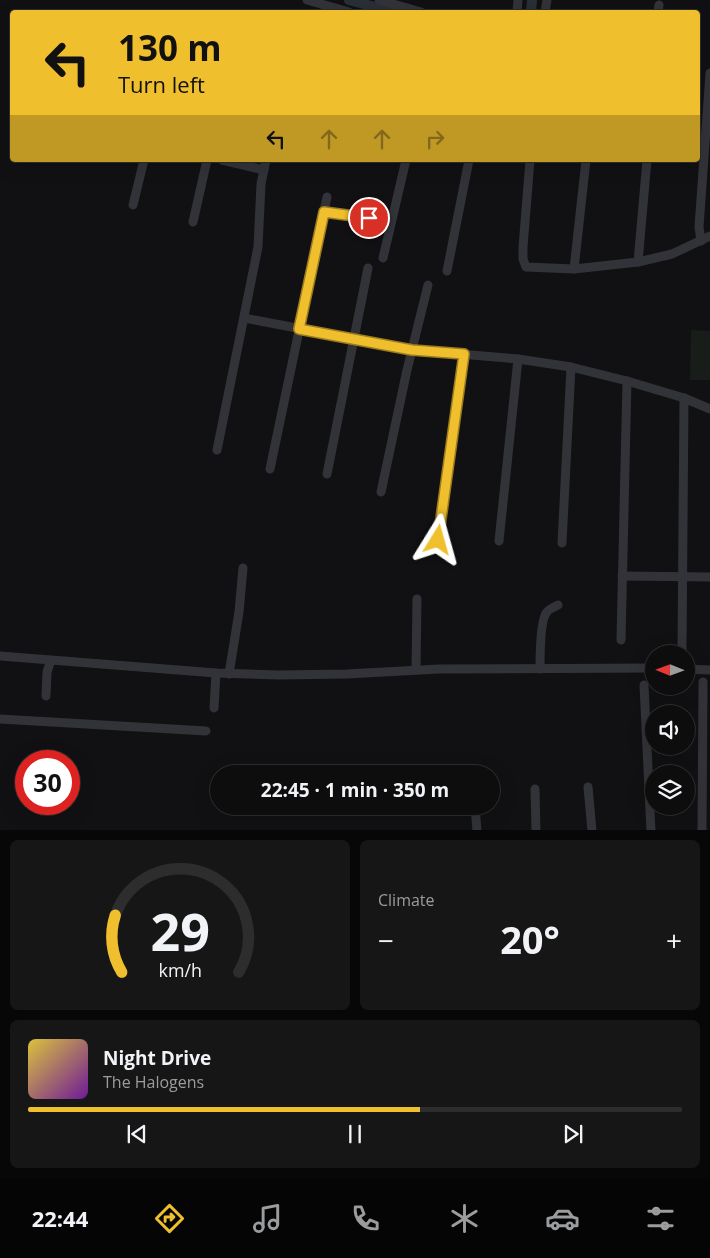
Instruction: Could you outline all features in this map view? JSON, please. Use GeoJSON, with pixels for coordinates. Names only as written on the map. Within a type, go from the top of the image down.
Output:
{"type":"FeatureCollection","features":[{"type":"Feature","properties":{"kind":"street"},"geometry":{"type":"LineString","coordinates":[[308,0],[342,10]]}},
{"type":"Feature","properties":{"kind":"street"},"geometry":{"type":"LineString","coordinates":[[379,0],[414,10]]}},
{"type":"Feature","properties":{"kind":"street"},"geometry":{"type":"LineString","coordinates":[[701,241],[699,227],[710,74]]}},
{"type":"Feature","properties":{"kind":"street"},"geometry":{"type":"LineString","coordinates":[[133,205],[144,162]]}},
{"type":"Feature","properties":{"kind":"street"},"geometry":{"type":"LineString","coordinates":[[193,222],[207,162]]}},
{"type":"Feature","properties":{"kind":"street"},"geometry":{"type":"LineString","coordinates":[[230,162],[264,170]]}},
{"type":"Feature","properties":{"kind":"street"},"geometry":{"type":"LineString","coordinates":[[217,450],[258,247],[261,184],[266,162]]}},
{"type":"Feature","properties":{"kind":"street"},"geometry":{"type":"LineString","coordinates":[[383,258],[406,162]]}},
{"type":"Feature","properties":{"kind":"street"},"geometry":{"type":"LineString","coordinates":[[447,271],[469,162]]}},
{"type":"Feature","properties":{"kind":"street"},"geometry":{"type":"LineString","coordinates":[[530,162],[522,247],[526,267],[574,269],[638,262],[663,257],[710,236]]}},
{"type":"Feature","properties":{"kind":"street"},"geometry":{"type":"LineString","coordinates":[[574,269],[586,162]]}},
{"type":"Feature","properties":{"kind":"street"},"geometry":{"type":"LineString","coordinates":[[638,262],[646,162]]}},
{"type":"Feature","properties":{"kind":"street"},"geometry":{"type":"LineString","coordinates":[[270,469],[327,197]]}},
{"type":"Feature","properties":{"kind":"street"},"geometry":{"type":"LineString","coordinates":[[324,212],[369,218]]}},
{"type":"Feature","properties":{"kind":"street"},"geometry":{"type":"LineString","coordinates":[[327,474],[368,268]]}},
{"type":"Feature","properties":{"kind":"street"},"geometry":{"type":"LineString","coordinates":[[382,492],[428,284]]}},
{"type":"Feature","properties":{"kind":"street"},"geometry":{"type":"LineString","coordinates":[[244,318],[412,350],[518,359],[571,368],[627,381],[684,398],[710,409]]}},
{"type":"Feature","properties":{"kind":"street"},"geometry":{"type":"LineString","coordinates":[[438,540],[464,354]]}},
{"type":"Feature","properties":{"kind":"street"},"geometry":{"type":"LineString","coordinates":[[499,541],[518,359]]}},
{"type":"Feature","properties":{"kind":"street"},"geometry":{"type":"LineString","coordinates":[[562,543],[571,368]]}},
{"type":"Feature","properties":{"kind":"street"},"geometry":{"type":"LineString","coordinates":[[621,640],[627,381]]}},
{"type":"Feature","properties":{"kind":"street"},"geometry":{"type":"LineString","coordinates":[[682,645],[684,398]]}},
{"type":"Feature","properties":{"kind":"street"},"geometry":{"type":"LineString","coordinates":[[229,674],[239,612],[243,568]]}},
{"type":"Feature","properties":{"kind":"street"},"geometry":{"type":"LineString","coordinates":[[622,576],[710,577]]}},
{"type":"Feature","properties":{"kind":"street"},"geometry":{"type":"LineString","coordinates":[[416,670],[417,599]]}},
{"type":"Feature","properties":{"kind":"street"},"geometry":{"type":"LineString","coordinates":[[540,669],[544,616],[548,610],[558,606]]}},
{"type":"Feature","properties":{"kind":"street"},"geometry":{"type":"LineString","coordinates":[[0,656],[229,674],[279,675],[416,670],[645,668]]}},
{"type":"Feature","properties":{"kind":"street"},"geometry":{"type":"LineString","coordinates":[[46,696],[51,660]]}},
{"type":"Feature","properties":{"kind":"street"},"geometry":{"type":"LineString","coordinates":[[695,669],[710,670]]}},
{"type":"Feature","properties":{"kind":"street"},"geometry":{"type":"LineString","coordinates":[[214,708],[216,673]]}},
{"type":"Feature","properties":{"kind":"street"},"geometry":{"type":"LineString","coordinates":[[702,830],[703,682]]}},
{"type":"Feature","properties":{"kind":"street"},"geometry":{"type":"LineString","coordinates":[[644,685],[651,830]]}},
{"type":"Feature","properties":{"kind":"street"},"geometry":{"type":"LineString","coordinates":[[0,719],[206,731]]}},
{"type":"Feature","properties":{"kind":"street"},"geometry":{"type":"LineString","coordinates":[[588,787],[592,830]]}},
{"type":"Feature","properties":{"kind":"street"},"geometry":{"type":"LineString","coordinates":[[535,789],[536,830]]}},
{"type":"Feature","properties":{"kind":"street"},"geometry":{"type":"LineString","coordinates":[[476,815],[477,830]]}},
{"type":"Feature","properties":{"kind":"shaded area"},"geometry":{"type":"Polygon","coordinates":[[[691,330],[710,331],[710,380],[690,380],[691,330]]]}},
{"type":"Feature","properties":{"kind":"waterway"},"geometry":{"type":"LineString","coordinates":[[349,0],[386,10]]}},
{"type":"Feature","properties":{"kind":"waterway"},"geometry":{"type":"LineString","coordinates":[[531,10],[532,0]]}},
{"type":"Feature","properties":{"kind":"route"},"geometry":{"type":"LineString","coordinates":[[369,218],[324,212],[299,329],[412,350],[464,354],[438,540]]}}]}
